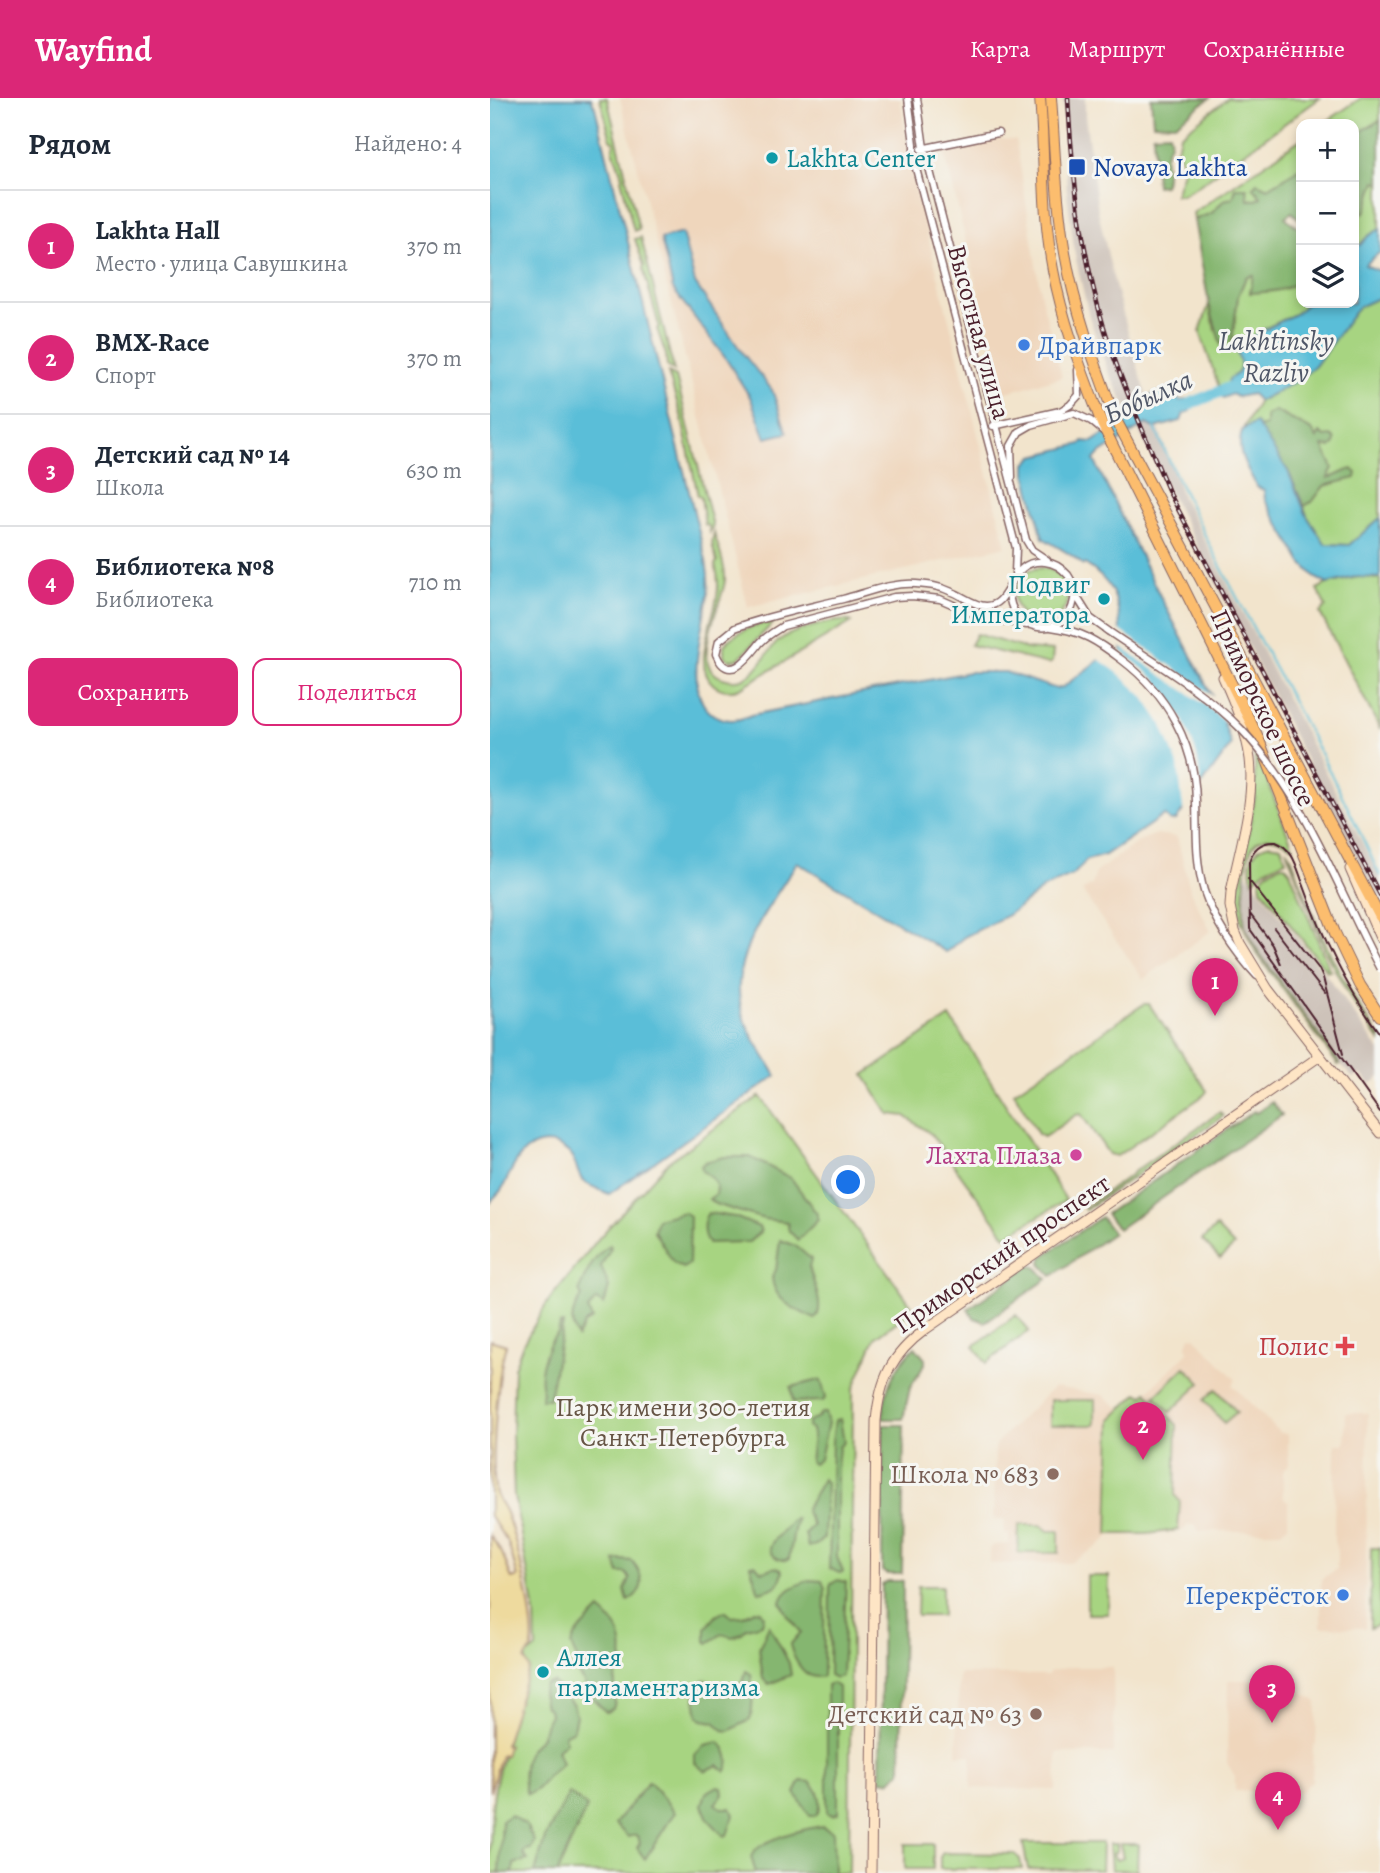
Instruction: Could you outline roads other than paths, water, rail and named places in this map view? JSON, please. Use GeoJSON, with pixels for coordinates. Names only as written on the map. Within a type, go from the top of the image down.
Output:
{"type":"FeatureCollection","features":[{"type":"Feature","properties":{"kind":"main road"},"geometry":{"type":"LineString","coordinates":[[1040,98],[1044,203],[1052,268],[1077,357]]}},
{"type":"Feature","properties":{"kind":"main road","name":"Приморское шоссе"},"geometry":{"type":"LineString","coordinates":[[1051,98],[1059,208],[1066,256],[1086,338],[1115,418],[1380,917]]}},
{"type":"Feature","properties":{"kind":"main road","name":"Приморское шоссе"},"geometry":{"type":"LineString","coordinates":[[1077,357],[1102,424],[1257,735],[1318,891],[1360,985],[1380,1016]]}},
{"type":"Feature","properties":{"kind":"street","name":"Высотная улица"},"geometry":{"type":"LineString","coordinates":[[908,98],[917,174],[1016,548],[1015,575]]}},
{"type":"Feature","properties":{"kind":"street","name":"Высотная улица"},"geometry":{"type":"LineString","coordinates":[[917,98],[924,148],[1026,540],[1032,550],[1052,564]]}},
{"type":"Feature","properties":{"kind":"street"},"geometry":{"type":"LineString","coordinates":[[914,147],[924,148],[998,133]]}},
{"type":"Feature","properties":{"kind":"street"},"geometry":{"type":"LineString","coordinates":[[985,428],[1060,411],[1070,405],[1076,399],[1080,388],[1077,357]]}},
{"type":"Feature","properties":{"kind":"street"},"geometry":{"type":"LineString","coordinates":[[1013,493],[1011,446],[1024,428],[1074,414],[1091,421],[1108,436]]}},
{"type":"Feature","properties":{"kind":"street"},"geometry":{"type":"LineString","coordinates":[[1049,627],[1066,617],[1072,606],[1072,582],[1066,573],[1052,564],[1032,563],[1015,575],[996,604],[988,607],[939,586],[898,584],[735,628],[719,642],[716,654],[722,665],[738,666],[750,657],[767,636],[783,626],[894,597],[912,596],[940,599],[981,617],[1081,632],[1100,644],[1148,682],[1161,697],[1185,741],[1194,778],[1199,869],[1215,918],[1235,949],[1378,1130]]}},
{"type":"Feature","properties":{"kind":"street"},"geometry":{"type":"LineString","coordinates":[[1010,586],[1010,604],[1014,613],[1027,625]]}},
{"type":"Feature","properties":{"kind":"street"},"geometry":{"type":"LineString","coordinates":[[1074,593],[1090,618],[1210,701],[1268,760],[1304,813],[1380,969]]}},
{"type":"Feature","properties":{"kind":"street"},"geometry":{"type":"LineString","coordinates":[[1200,621],[1236,706],[1250,760],[1251,787],[1230,906],[1240,943],[1268,989]]}},
{"type":"Feature","properties":{"kind":"street"},"geometry":{"type":"LineString","coordinates":[[1335,831],[1380,937]]}},
{"type":"Feature","properties":{"kind":"street","name":"Приморский проспект"},"geometry":{"type":"LineString","coordinates":[[872,1873],[876,1421],[878,1398],[891,1363],[926,1329],[1320,1056]]}},
{"type":"Feature","properties":{"kind":"water"},"geometry":{"type":"Polygon","coordinates":[[[490,98],[591,98],[595,107],[706,561],[708,594],[699,642],[697,680],[700,697],[707,710],[720,718],[736,720],[969,672],[1005,672],[1057,689],[1103,657],[1111,660],[1122,651],[1116,600],[1108,584],[1094,570],[1043,538],[1026,464],[1034,456],[1081,444],[1083,441],[1092,442],[1126,420],[1140,415],[1151,395],[1171,388],[1174,397],[1181,401],[1186,399],[1190,411],[1184,413],[1181,421],[1155,428],[1146,424],[1094,460],[1219,709],[1231,745],[1176,820],[1170,821],[1164,815],[1105,855],[1087,860],[1073,875],[1044,888],[1008,915],[964,937],[946,952],[797,862],[751,939],[739,980],[740,1002],[746,1024],[776,1076],[609,1194],[583,1181],[567,1151],[545,1143],[523,1153],[490,1204],[490,98]]]}},
{"type":"Feature","properties":{"kind":"water","name":"Lakhtinsky Razliv"},"geometry":{"type":"Polygon","coordinates":[[[1380,229],[1380,252],[1365,265],[1380,271],[1380,297],[1359,307],[1359,245],[1380,229]]]}},
{"type":"Feature","properties":{"kind":"water"},"geometry":{"type":"Polygon","coordinates":[[[682,233],[695,283],[741,351],[772,390],[787,433],[766,438],[750,397],[726,359],[673,289],[661,239],[682,233]]]}},
{"type":"Feature","properties":{"kind":"water","name":"Lakhtinsky Razliv"},"geometry":{"type":"Polygon","coordinates":[[[1302,308],[1357,308],[1315,366],[1297,381],[1259,401],[1252,394],[1237,397],[1232,394],[1223,398],[1219,387],[1228,384],[1229,379],[1238,373],[1241,366],[1235,345],[1302,308]]]}},
{"type":"Feature","properties":{"kind":"water","name":"Lakhtinsky Razliv"},"geometry":{"type":"Polygon","coordinates":[[[1256,423],[1288,471],[1307,516],[1325,544],[1349,545],[1380,518],[1380,578],[1355,577],[1327,584],[1316,578],[1302,563],[1265,500],[1264,490],[1257,487],[1243,459],[1240,445],[1243,429],[1256,423]]]}},
{"type":"Feature","properties":{"kind":"waterway","name":"Бобылка"},"geometry":{"type":"LineString","coordinates":[[1175,410],[1236,385]]}},
{"type":"Feature","properties":{"kind":"waterway"},"geometry":{"type":"LineString","coordinates":[[1155,428],[1208,541],[1325,763],[1380,876]]}},
{"type":"Feature","properties":{"kind":"tram line"},"geometry":{"type":"LineString","coordinates":[[1380,1034],[1336,963],[1291,855],[1276,842],[1258,846],[1249,862],[1250,929],[1380,1112]]}},
{"type":"Feature","properties":{"kind":"tram line"},"geometry":{"type":"LineString","coordinates":[[1248,879],[1319,969],[1343,1054]]}},
{"type":"Feature","properties":{"kind":"tram line"},"geometry":{"type":"LineString","coordinates":[[1250,914],[1273,945],[1281,964]]}},
{"type":"Feature","properties":{"kind":"tram line"},"geometry":{"type":"LineString","coordinates":[[1274,928],[1325,994]]}},
{"type":"Feature","properties":{"kind":"railway"},"geometry":{"type":"LineString","coordinates":[[1068,98],[1083,240],[1095,296],[1125,388],[1169,492],[1380,895]]}},
{"type":"Feature","properties":{"kind":"place","name":"Lakhta Center"},"geometry":{"type":"Point","coordinates":[772,158]}},
{"type":"Feature","properties":{"kind":"place","name":"Novaya Lakhta"},"geometry":{"type":"Point","coordinates":[1077,167]}},
{"type":"Feature","properties":{"kind":"place","name":"Драйвпарк"},"geometry":{"type":"Point","coordinates":[1024,345]}},
{"type":"Feature","properties":{"kind":"place","name":"Подвиг Императора"},"geometry":{"type":"Point","coordinates":[1104,599]}},
{"type":"Feature","properties":{"kind":"place","name":"Lakhta Hall"},"geometry":{"type":"Point","coordinates":[1215,1016]}},
{"type":"Feature","properties":{"kind":"place","name":"Лахта Плаза"},"geometry":{"type":"Point","coordinates":[1076,1155]}},
{"type":"Feature","properties":{"kind":"place","name":"Полис"},"geometry":{"type":"Point","coordinates":[1345,1346]}},
{"type":"Feature","properties":{"kind":"place","name":"BMX-Race"},"geometry":{"type":"Point","coordinates":[1143,1460]}},
{"type":"Feature","properties":{"kind":"place","name":"Школа № 683"},"geometry":{"type":"Point","coordinates":[1053,1474]}},
{"type":"Feature","properties":{"kind":"place","name":"Перекрёсток"},"geometry":{"type":"Point","coordinates":[1343,1595]}},
{"type":"Feature","properties":{"kind":"place","name":"Аллея парламентаризма"},"geometry":{"type":"Point","coordinates":[543,1672]}},
{"type":"Feature","properties":{"kind":"place","name":"Детский сад № 63"},"geometry":{"type":"Point","coordinates":[1036,1714]}},
{"type":"Feature","properties":{"kind":"place","name":"Детский сад № 14"},"geometry":{"type":"Point","coordinates":[1272,1723]}},
{"type":"Feature","properties":{"kind":"place","name":"Библиотека №8"},"geometry":{"type":"Point","coordinates":[1278,1830]}},
{"type":"Feature","properties":{"kind":"park label","name":"Парк имени 300-летия Санкт-Петербурга"},"geometry":{"type":"Point","coordinates":[683,1422]}}]}
